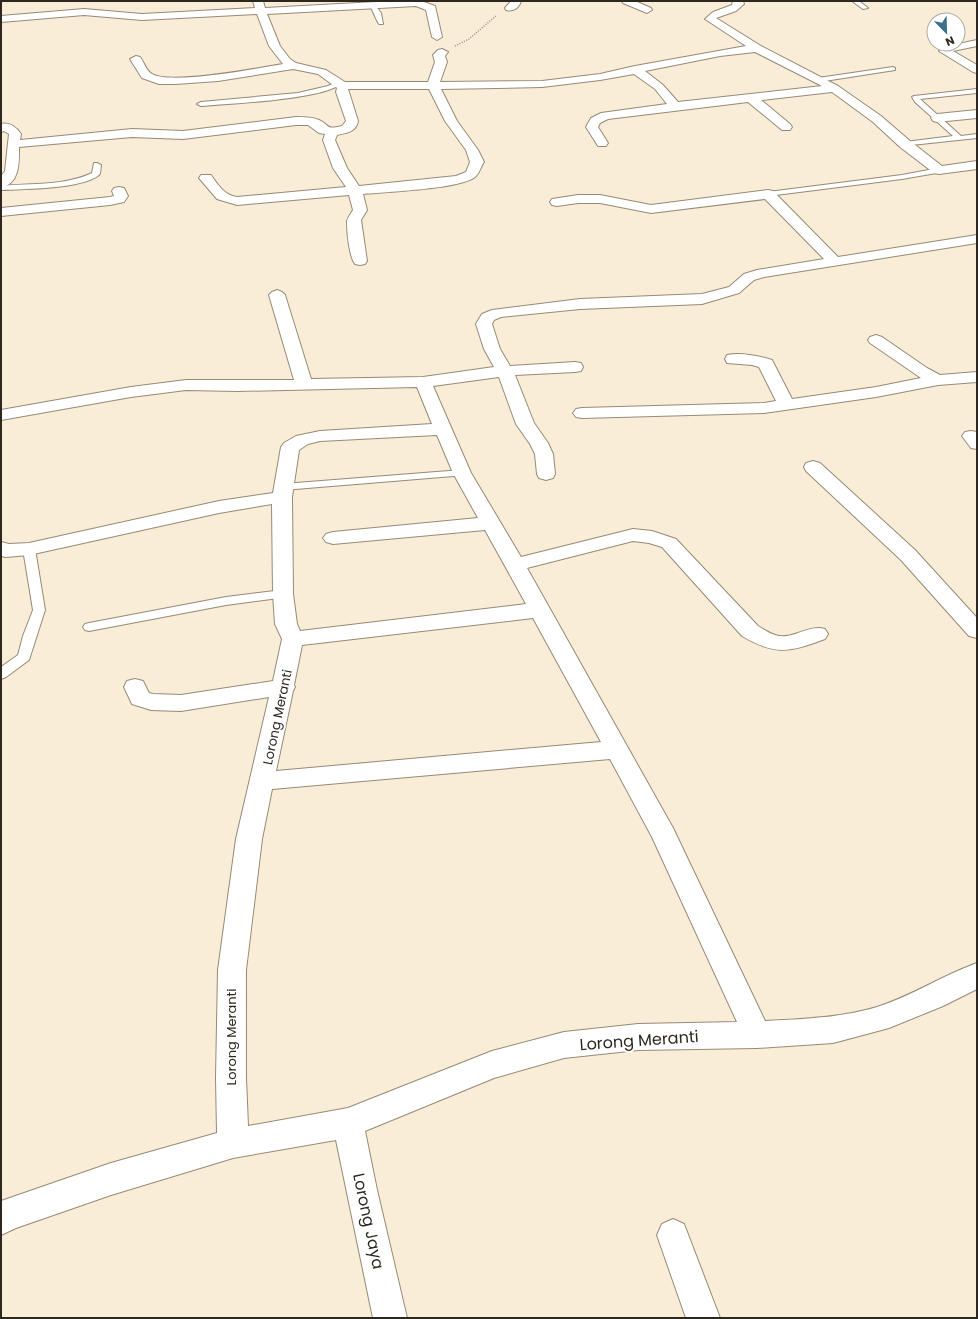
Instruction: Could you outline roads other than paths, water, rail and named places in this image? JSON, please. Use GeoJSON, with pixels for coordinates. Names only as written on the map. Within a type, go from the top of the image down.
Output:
{"type":"FeatureCollection","features":[{"type":"Feature","properties":{"kind":"street"},"geometry":{"type":"LineString","coordinates":[[627,1],[647,10]]}},
{"type":"Feature","properties":{"kind":"street"},"geometry":{"type":"LineString","coordinates":[[738,1],[739,4],[736,7],[719,12],[710,19],[757,48],[834,88],[877,119],[905,144],[939,170],[977,166]]}},
{"type":"Feature","properties":{"kind":"street"},"geometry":{"type":"LineString","coordinates":[[1,19],[84,12],[142,17],[259,6],[373,6],[409,3],[428,6],[431,11],[437,37]]}},
{"type":"Feature","properties":{"kind":"street"},"geometry":{"type":"LineString","coordinates":[[259,6],[277,52],[286,62],[293,66],[322,73],[340,85],[542,84],[593,78],[720,53],[757,48]]}},
{"type":"Feature","properties":{"kind":"street"},"geometry":{"type":"LineString","coordinates":[[977,43],[948,49],[945,51],[977,70]]}},
{"type":"Feature","properties":{"kind":"street"},"geometry":{"type":"LineString","coordinates":[[206,178],[218,194],[226,200],[237,201],[451,181],[459,180],[471,174],[477,162],[472,150],[451,121],[444,104],[433,85],[441,62],[439,55],[442,52]]}},
{"type":"Feature","properties":{"kind":"street"},"geometry":{"type":"LineString","coordinates":[[136,59],[149,78],[161,80],[198,79],[293,66]]}},
{"type":"Feature","properties":{"kind":"street"},"geometry":{"type":"LineString","coordinates":[[635,69],[659,87],[675,106]]}},
{"type":"Feature","properties":{"kind":"street"},"geometry":{"type":"LineString","coordinates":[[9,150],[132,133],[183,135],[296,121],[309,121],[315,123],[323,130],[332,132],[346,129],[351,125],[352,121],[340,85]]}},
{"type":"Feature","properties":{"kind":"street"},"geometry":{"type":"LineString","coordinates":[[602,144],[592,127],[595,121],[605,116],[675,106],[752,99],[834,88]]}},
{"type":"Feature","properties":{"kind":"street"},"geometry":{"type":"LineString","coordinates":[[752,99],[786,127]]}},
{"type":"Feature","properties":{"kind":"street"},"geometry":{"type":"LineString","coordinates":[[937,118],[977,114]]}},
{"type":"Feature","properties":{"kind":"street"},"geometry":{"type":"LineString","coordinates":[[1,128],[6,127],[12,130],[15,134],[9,150],[12,172],[1,184]]}},
{"type":"Feature","properties":{"kind":"street"},"geometry":{"type":"LineString","coordinates":[[332,132],[329,140],[340,168],[355,190],[360,210],[354,220],[356,247],[360,261]]}},
{"type":"Feature","properties":{"kind":"street"},"geometry":{"type":"LineString","coordinates":[[1,212],[110,201],[118,199],[121,196],[120,192]]}},
{"type":"Feature","properties":{"kind":"street"},"geometry":{"type":"LineString","coordinates":[[557,202],[603,199],[638,208],[651,209],[768,194],[834,261]]}},
{"type":"Feature","properties":{"kind":"street"},"geometry":{"type":"LineString","coordinates":[[546,474],[544,454],[525,424],[505,371],[492,349],[484,324],[488,317],[498,313],[580,304],[702,299],[720,296],[734,290],[749,277],[762,273],[977,239]]}},
{"type":"Feature","properties":{"kind":"street"},"geometry":{"type":"LineString","coordinates":[[277,295],[304,385]]}},
{"type":"Feature","properties":{"kind":"street"},"geometry":{"type":"LineString","coordinates":[[876,340],[921,372],[938,380]]}},
{"type":"Feature","properties":{"kind":"street"},"geometry":{"type":"LineString","coordinates":[[733,359],[754,360],[766,364],[786,404]]}},
{"type":"Feature","properties":{"kind":"street"},"geometry":{"type":"LineString","coordinates":[[1,415],[131,392],[186,385],[304,385],[423,382],[505,371],[575,367]]}},
{"type":"Feature","properties":{"kind":"street"},"geometry":{"type":"LineString","coordinates":[[582,413],[764,408],[876,392],[938,380],[977,377]]}},
{"type":"Feature","properties":{"kind":"street"},"geometry":{"type":"LineString","coordinates":[[423,382],[462,474],[618,749],[664,835],[756,1035]]}},
{"type":"Feature","properties":{"kind":"street"},"geometry":{"type":"LineString","coordinates":[[444,429],[320,436],[302,440],[290,447],[283,492],[283,594],[286,624],[293,639],[539,610]]}},
{"type":"Feature","properties":{"kind":"street"},"geometry":{"type":"LineString","coordinates":[[813,468],[908,555],[977,631]]}},
{"type":"Feature","properties":{"kind":"street"},"geometry":{"type":"LineString","coordinates":[[3,551],[29,549],[283,492]]}},
{"type":"Feature","properties":{"kind":"street"},"geometry":{"type":"LineString","coordinates":[[333,538],[491,523]]}},
{"type":"Feature","properties":{"kind":"street"},"geometry":{"type":"LineString","coordinates":[[515,565],[633,535],[652,537],[669,544],[750,630],[765,640],[780,645],[795,642],[817,634]]}},
{"type":"Feature","properties":{"kind":"street","name":"Lorong Meranti"},"geometry":{"type":"LineString","coordinates":[[233,1143],[230,1078],[232,970],[249,839],[284,687],[293,639]]}},
{"type":"Feature","properties":{"kind":"street"},"geometry":{"type":"LineString","coordinates":[[136,687],[140,698],[151,702],[182,703],[284,687]]}},
{"type":"Feature","properties":{"kind":"street"},"geometry":{"type":"LineString","coordinates":[[263,782],[618,749]]}},
{"type":"Feature","properties":{"kind":"street","name":"Lorong Meranti"},"geometry":{"type":"LineString","coordinates":[[1,1219],[6,1215],[112,1179],[233,1143],[348,1123],[492,1065],[564,1045],[638,1037],[756,1035],[833,1030],[879,1019],[933,997],[977,976]]}},
{"type":"Feature","properties":{"kind":"street","name":"Lorong Jaya"},"geometry":{"type":"LineString","coordinates":[[348,1123],[361,1190],[390,1318]]}},
{"type":"Feature","properties":{"kind":"street"},"geometry":{"type":"LineString","coordinates":[[673,1235],[703,1318]]}},
{"type":"Feature","properties":{"kind":"lane"},"geometry":{"type":"LineString","coordinates":[[855,1],[865,8]]}},
{"type":"Feature","properties":{"kind":"lane"},"geometry":{"type":"LineString","coordinates":[[373,6],[378,13],[378,18],[381,23]]}},
{"type":"Feature","properties":{"kind":"lane"},"geometry":{"type":"LineString","coordinates":[[818,80],[894,69]]}},
{"type":"Feature","properties":{"kind":"lane"},"geometry":{"type":"LineString","coordinates":[[201,104],[298,95],[340,85]]}},
{"type":"Feature","properties":{"kind":"lane"},"geometry":{"type":"LineString","coordinates":[[959,138],[917,101],[916,97],[977,91]]}},
{"type":"Feature","properties":{"kind":"lane"},"geometry":{"type":"LineString","coordinates":[[905,144],[977,136]]}},
{"type":"Feature","properties":{"kind":"lane"},"geometry":{"type":"LineString","coordinates":[[1,188],[91,178],[96,174],[97,165]]}},
{"type":"Feature","properties":{"kind":"lane"},"geometry":{"type":"LineString","coordinates":[[768,194],[902,177],[939,170]]}},
{"type":"Feature","properties":{"kind":"lane"},"geometry":{"type":"LineString","coordinates":[[283,492],[462,474]]}},
{"type":"Feature","properties":{"kind":"lane"},"geometry":{"type":"LineString","coordinates":[[1,674],[24,657],[29,636],[39,610],[29,549]]}},
{"type":"Feature","properties":{"kind":"lane"},"geometry":{"type":"LineString","coordinates":[[89,627],[226,601],[283,594]]}}]}
